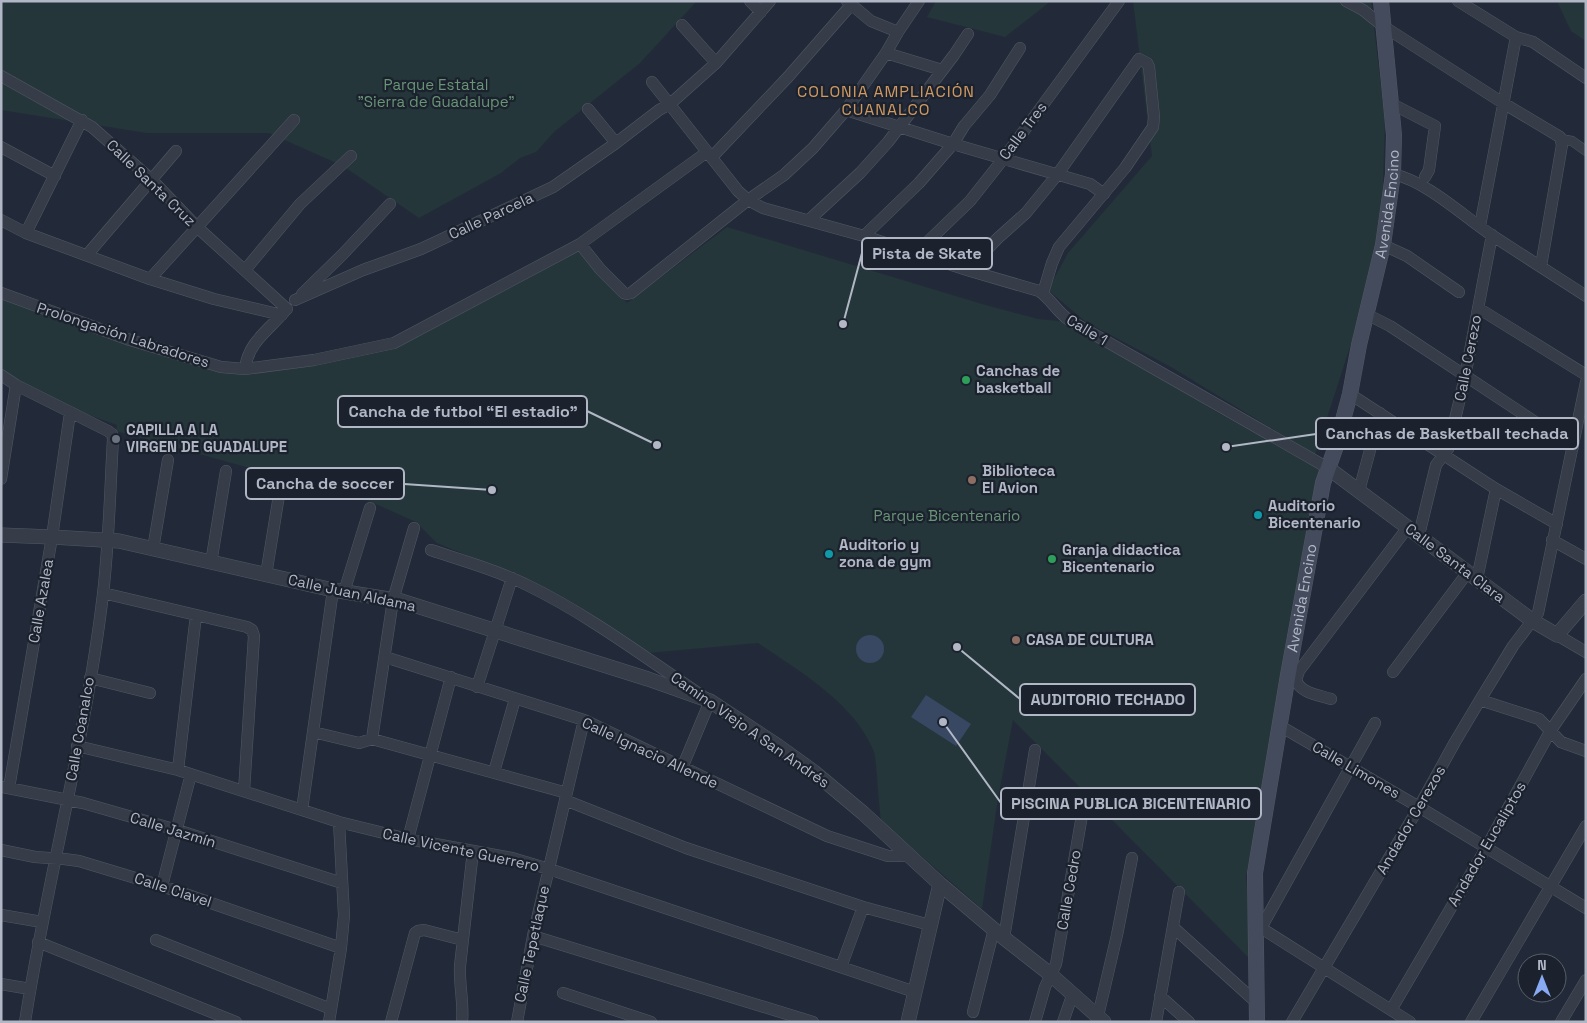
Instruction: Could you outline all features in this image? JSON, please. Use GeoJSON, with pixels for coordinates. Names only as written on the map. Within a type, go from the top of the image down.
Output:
{"type":"FeatureCollection","features":[{"type":"Feature","properties":{"kind":"main road","name":"Avenida Encino"},"geometry":{"type":"LineString","coordinates":[[1257,1022],[1258,926],[1255,873],[1280,726],[1292,677],[1323,482],[1336,446],[1350,394],[1359,345],[1383,245],[1393,174],[1394,135],[1392,104],[1381,1]]}},
{"type":"Feature","properties":{"kind":"street"},"geometry":{"type":"LineString","coordinates":[[750,1],[761,12]]}},
{"type":"Feature","properties":{"kind":"street","name":"Calle Parcela"},"geometry":{"type":"LineString","coordinates":[[296,300],[363,270],[401,258],[553,188],[659,110],[670,104],[716,63],[770,1]]}},
{"type":"Feature","properties":{"kind":"street"},"geometry":{"type":"LineString","coordinates":[[580,244],[600,269],[624,293],[631,293],[748,200],[784,175],[813,148],[846,110],[886,53],[919,1]]}},
{"type":"Feature","properties":{"kind":"street","name":"Calle Tres"},"geometry":{"type":"LineString","coordinates":[[916,253],[970,200],[1004,158],[1119,1]]}},
{"type":"Feature","properties":{"kind":"street"},"geometry":{"type":"LineString","coordinates":[[1346,1],[1363,10],[1384,26],[1503,103],[1562,139],[1572,141],[1586,151]]}},
{"type":"Feature","properties":{"kind":"street"},"geometry":{"type":"LineString","coordinates":[[1458,1],[1516,37],[1533,42],[1586,78]]}},
{"type":"Feature","properties":{"kind":"street"},"geometry":{"type":"LineString","coordinates":[[849,3],[871,21],[898,32]]}},
{"type":"Feature","properties":{"kind":"street","name":"Prolongación Labradores"},"geometry":{"type":"LineString","coordinates":[[1,293],[130,340],[221,367],[245,370],[314,360],[394,343],[580,244],[709,155],[788,77],[849,3]]}},
{"type":"Feature","properties":{"kind":"street"},"geometry":{"type":"LineString","coordinates":[[682,25],[716,63]]}},
{"type":"Feature","properties":{"kind":"street"},"geometry":{"type":"LineString","coordinates":[[809,220],[860,173],[888,142],[968,34]]}},
{"type":"Feature","properties":{"kind":"street"},"geometry":{"type":"LineString","coordinates":[[1480,226],[1516,37]]}},
{"type":"Feature","properties":{"kind":"street"},"geometry":{"type":"LineString","coordinates":[[864,236],[919,183],[953,144],[964,126],[990,95],[1020,48]]}},
{"type":"Feature","properties":{"kind":"street"},"geometry":{"type":"LineString","coordinates":[[886,53],[942,70]]}},
{"type":"Feature","properties":{"kind":"street"},"geometry":{"type":"LineString","coordinates":[[652,82],[738,191],[748,200],[763,208],[864,236],[967,270],[1043,293],[1059,246],[1126,168],[1148,136],[1154,122],[1149,67],[1147,63],[1139,59],[1057,175],[1026,213],[967,270]]}},
{"type":"Feature","properties":{"kind":"street","name":"Calle Santa Cruz"},"geometry":{"type":"LineString","coordinates":[[1,76],[92,127],[152,180],[197,227],[245,270],[284,312]]}},
{"type":"Feature","properties":{"kind":"street"},"geometry":{"type":"LineString","coordinates":[[1392,104],[1433,124],[1435,127],[1429,170],[1425,177]]}},
{"type":"Feature","properties":{"kind":"street"},"geometry":{"type":"LineString","coordinates":[[588,109],[616,143]]}},
{"type":"Feature","properties":{"kind":"street"},"geometry":{"type":"LineString","coordinates":[[846,110],[1090,184],[1104,194]]}},
{"type":"Feature","properties":{"kind":"street"},"geometry":{"type":"LineString","coordinates":[[26,233],[82,120]]}},
{"type":"Feature","properties":{"kind":"street"},"geometry":{"type":"LineString","coordinates":[[150,278],[294,120]]}},
{"type":"Feature","properties":{"kind":"street"},"geometry":{"type":"LineString","coordinates":[[1541,266],[1562,139]]}},
{"type":"Feature","properties":{"kind":"street"},"geometry":{"type":"LineString","coordinates":[[1,148],[55,176]]}},
{"type":"Feature","properties":{"kind":"street"},"geometry":{"type":"LineString","coordinates":[[87,255],[176,151]]}},
{"type":"Feature","properties":{"kind":"street"},"geometry":{"type":"LineString","coordinates":[[245,270],[300,204],[351,156]]}},
{"type":"Feature","properties":{"kind":"street"},"geometry":{"type":"LineString","coordinates":[[1393,174],[1415,182],[1586,296]]}},
{"type":"Feature","properties":{"kind":"street"},"geometry":{"type":"LineString","coordinates":[[245,370],[247,356],[253,345],[390,204]]}},
{"type":"Feature","properties":{"kind":"street"},"geometry":{"type":"LineString","coordinates":[[1,220],[26,233],[214,299],[284,312]]}},
{"type":"Feature","properties":{"kind":"street","name":"Calle Cerezo"},"geometry":{"type":"LineString","coordinates":[[1413,531],[1436,465],[1448,449],[1465,377],[1492,235]]}},
{"type":"Feature","properties":{"kind":"street"},"geometry":{"type":"LineString","coordinates":[[1383,245],[1407,256],[1459,292]]}},
{"type":"Feature","properties":{"kind":"street","name":"Calle 1"},"geometry":{"type":"LineString","coordinates":[[1043,293],[1061,314],[1069,320],[1328,468]]}},
{"type":"Feature","properties":{"kind":"street"},"geometry":{"type":"LineString","coordinates":[[1478,308],[1586,375]]}},
{"type":"Feature","properties":{"kind":"street"},"geometry":{"type":"LineString","coordinates":[[1366,314],[1390,326],[1573,447]]}},
{"type":"Feature","properties":{"kind":"street"},"geometry":{"type":"LineString","coordinates":[[1,376],[70,413]]}},
{"type":"Feature","properties":{"kind":"street"},"geometry":{"type":"LineString","coordinates":[[1533,621],[1538,613],[1586,382]]}},
{"type":"Feature","properties":{"kind":"street"},"geometry":{"type":"LineString","coordinates":[[1,479],[6,414],[16,385]]}},
{"type":"Feature","properties":{"kind":"street"},"geometry":{"type":"LineString","coordinates":[[1350,394],[1496,489],[1557,524]]}},
{"type":"Feature","properties":{"kind":"street","name":"Calle Coanalco"},"geometry":{"type":"LineString","coordinates":[[25,1022],[38,942],[90,678],[103,593],[107,540],[112,434],[70,413]]}},
{"type":"Feature","properties":{"kind":"street","name":"Calle Azalea"},"geometry":{"type":"LineString","coordinates":[[5,787],[52,536],[70,413]]}},
{"type":"Feature","properties":{"kind":"street"},"geometry":{"type":"LineString","coordinates":[[1359,491],[1380,413]]}},
{"type":"Feature","properties":{"kind":"street"},"geometry":{"type":"LineString","coordinates":[[152,549],[168,460]]}},
{"type":"Feature","properties":{"kind":"street","name":"Calle Santa Clara"},"geometry":{"type":"LineString","coordinates":[[1328,468],[1533,621],[1586,652]]}},
{"type":"Feature","properties":{"kind":"street"},"geometry":{"type":"LineString","coordinates":[[211,562],[226,471]]}},
{"type":"Feature","properties":{"kind":"street"},"geometry":{"type":"LineString","coordinates":[[266,575],[281,483]]}},
{"type":"Feature","properties":{"kind":"street"},"geometry":{"type":"LineString","coordinates":[[1393,672],[1472,575],[1496,489]]}},
{"type":"Feature","properties":{"kind":"street"},"geometry":{"type":"LineString","coordinates":[[302,810],[313,732],[338,591],[370,508]]}},
{"type":"Feature","properties":{"kind":"street"},"geometry":{"type":"LineString","coordinates":[[372,739],[393,600],[414,528]]}},
{"type":"Feature","properties":{"kind":"street"},"geometry":{"type":"LineString","coordinates":[[1331,699],[1303,689],[1298,686],[1292,677],[1299,671],[1413,531]]}},
{"type":"Feature","properties":{"kind":"street","name":"Calle Juan Aldama"},"geometry":{"type":"LineString","coordinates":[[1,535],[52,536],[134,544],[338,591],[412,604],[648,679],[710,701]]}},
{"type":"Feature","properties":{"kind":"street"},"geometry":{"type":"LineString","coordinates":[[1552,540],[1586,559]]}},
{"type":"Feature","properties":{"kind":"street","name":"Camino Viejo A San Andrés"},"geometry":{"type":"LineString","coordinates":[[431,550],[512,578],[578,612],[770,740],[814,772],[855,806],[940,884],[1050,974],[1101,1019]]}},
{"type":"Feature","properties":{"kind":"street"},"geometry":{"type":"LineString","coordinates":[[476,686],[512,578]]}},
{"type":"Feature","properties":{"kind":"street"},"geometry":{"type":"LineString","coordinates":[[103,593],[247,626],[252,630],[254,636],[244,791]]}},
{"type":"Feature","properties":{"kind":"street"},"geometry":{"type":"LineString","coordinates":[[1557,635],[1586,601]]}},
{"type":"Feature","properties":{"kind":"street"},"geometry":{"type":"LineString","coordinates":[[178,770],[196,615]]}},
{"type":"Feature","properties":{"kind":"street","name":"Andador Cerezos"},"geometry":{"type":"LineString","coordinates":[[1292,1022],[1480,700],[1521,634],[1533,621]]}},
{"type":"Feature","properties":{"kind":"street","name":"Calle Ignacio Allende"},"geometry":{"type":"LineString","coordinates":[[385,657],[584,720],[828,836],[888,856],[909,856]]}},
{"type":"Feature","properties":{"kind":"street"},"geometry":{"type":"LineString","coordinates":[[90,678],[150,693]]}},
{"type":"Feature","properties":{"kind":"street"},"geometry":{"type":"LineString","coordinates":[[408,839],[451,678]]}},
{"type":"Feature","properties":{"kind":"street","name":"Andador Eucaliptos"},"geometry":{"type":"LineString","coordinates":[[1391,1010],[1486,848],[1551,730],[1586,679]]}},
{"type":"Feature","properties":{"kind":"street"},"geometry":{"type":"LineString","coordinates":[[494,772],[515,699]]}},
{"type":"Feature","properties":{"kind":"street"},"geometry":{"type":"LineString","coordinates":[[1480,700],[1540,719],[1561,742],[1586,751]]}},
{"type":"Feature","properties":{"kind":"street"},"geometry":{"type":"LineString","coordinates":[[682,768],[710,701]]}},
{"type":"Feature","properties":{"kind":"street","name":"Calle Tepetlaque"},"geometry":{"type":"LineString","coordinates":[[517,1022],[532,936],[584,720]]}},
{"type":"Feature","properties":{"kind":"street"},"geometry":{"type":"LineString","coordinates":[[1375,722],[1258,926],[1410,1022]]}},
{"type":"Feature","properties":{"kind":"street","name":"Calle Limones"},"geometry":{"type":"LineString","coordinates":[[1280,726],[1586,908]]}},
{"type":"Feature","properties":{"kind":"street"},"geometry":{"type":"LineString","coordinates":[[313,732],[359,743],[372,739],[494,772],[566,796],[686,848],[863,907],[930,925]]}},
{"type":"Feature","properties":{"kind":"street","name":"Calle Vicente Guerrero"},"geometry":{"type":"LineString","coordinates":[[77,746],[178,770],[339,822],[408,839],[512,858],[915,992]]}},
{"type":"Feature","properties":{"kind":"street"},"geometry":{"type":"LineString","coordinates":[[973,1012],[999,934],[1035,750]]}},
{"type":"Feature","properties":{"kind":"street"},"geometry":{"type":"LineString","coordinates":[[162,886],[191,774]]}},
{"type":"Feature","properties":{"kind":"street","name":"Calle Jazmín"},"geometry":{"type":"LineString","coordinates":[[5,787],[83,803],[176,830],[342,883]]}},
{"type":"Feature","properties":{"kind":"street","name":"Calle Cedro"},"geometry":{"type":"LineString","coordinates":[[1035,1022],[1045,987],[1056,964],[1084,804]]}},
{"type":"Feature","properties":{"kind":"street"},"geometry":{"type":"LineString","coordinates":[[328,1022],[341,948],[344,915],[339,822]]}},
{"type":"Feature","properties":{"kind":"street"},"geometry":{"type":"LineString","coordinates":[[1471,1022],[1586,826]]}},
{"type":"Feature","properties":{"kind":"street","name":"Calle Clavel"},"geometry":{"type":"LineString","coordinates":[[1,850],[35,858],[79,861],[162,886],[341,948]]}},
{"type":"Feature","properties":{"kind":"street"},"geometry":{"type":"LineString","coordinates":[[462,1022],[463,1013],[459,984],[473,851]]}},
{"type":"Feature","properties":{"kind":"street"},"geometry":{"type":"LineString","coordinates":[[1101,1019],[1132,858]]}},
{"type":"Feature","properties":{"kind":"street"},"geometry":{"type":"LineString","coordinates":[[908,1022],[940,884]]}},
{"type":"Feature","properties":{"kind":"street"},"geometry":{"type":"LineString","coordinates":[[1156,1022],[1179,892]]}},
{"type":"Feature","properties":{"kind":"street"},"geometry":{"type":"LineString","coordinates":[[841,966],[863,907]]}},
{"type":"Feature","properties":{"kind":"street"},"geometry":{"type":"LineString","coordinates":[[1,915],[42,922]]}},
{"type":"Feature","properties":{"kind":"street"},"geometry":{"type":"LineString","coordinates":[[1173,927],[1256,1003]]}},
{"type":"Feature","properties":{"kind":"street"},"geometry":{"type":"LineString","coordinates":[[391,1022],[415,933],[424,930],[463,940]]}},
{"type":"Feature","properties":{"kind":"street"},"geometry":{"type":"LineString","coordinates":[[532,936],[813,1022]]}},
{"type":"Feature","properties":{"kind":"street"},"geometry":{"type":"LineString","coordinates":[[156,940],[331,1009]]}},
{"type":"Feature","properties":{"kind":"street"},"geometry":{"type":"LineString","coordinates":[[38,942],[236,1022]]}},
{"type":"Feature","properties":{"kind":"street"},"geometry":{"type":"LineString","coordinates":[[1562,1022],[1586,980]]}},
{"type":"Feature","properties":{"kind":"street"},"geometry":{"type":"LineString","coordinates":[[1,984],[30,988]]}},
{"type":"Feature","properties":{"kind":"street"},"geometry":{"type":"LineString","coordinates":[[563,994],[651,1022]]}},
{"type":"Feature","properties":{"kind":"street"},"geometry":{"type":"LineString","coordinates":[[1063,1022],[1073,994]]}},
{"type":"Feature","properties":{"kind":"street"},"geometry":{"type":"LineString","coordinates":[[1160,996],[1189,1022]]}},
{"type":"Feature","properties":{"kind":"green space","name":"Parque Estatal \"Sierra de Guadalupe\""},"geometry":{"type":"Polygon","coordinates":[[[1,1],[697,1],[640,63],[554,132],[536,152],[520,158],[501,173],[419,218],[343,166],[269,133],[147,133],[1,110],[1,1]]]}},
{"type":"Feature","properties":{"kind":"green space"},"geometry":{"type":"Polygon","coordinates":[[[936,1],[1051,1],[1005,37],[927,17],[936,1]]]}},
{"type":"Feature","properties":{"kind":"green space"},"geometry":{"type":"Polygon","coordinates":[[[1133,1],[1371,1],[1385,121],[1381,251],[1315,455],[1171,367],[1086,322],[1048,290],[1068,253],[1152,156],[1133,1]]]}},
{"type":"Feature","properties":{"kind":"green space"},"geometry":{"type":"Polygon","coordinates":[[[1557,1],[1586,1],[1586,41],[1571,31],[1557,1]]]}},
{"type":"Feature","properties":{"kind":"green space","name":"Parque Bicentenario"},"geometry":{"type":"Polygon","coordinates":[[[727,227],[982,304],[1038,319],[1067,322],[1215,411],[1320,470],[1257,825],[1246,876],[1252,961],[1013,720],[998,798],[982,909],[881,821],[874,752],[854,719],[840,704],[808,677],[758,643],[648,653],[524,579],[437,543],[416,522],[369,501],[116,431],[117,425],[72,409],[1,371],[1,298],[168,357],[221,371],[255,374],[393,348],[577,250],[627,303],[727,227]]]}},
{"type":"Feature","properties":{"kind":"water"},"geometry":{"type":"Polygon","coordinates":[[[870,635],[880,639],[884,649],[880,659],[870,663],[860,659],[856,649],[860,639],[870,635]]]}},
{"type":"Feature","properties":{"kind":"water"},"geometry":{"type":"Polygon","coordinates":[[[926,695],[971,724],[956,746],[911,717],[926,695]]]}},
{"type":"Feature","properties":{"kind":"place","name":"Pista de Skate"},"geometry":{"type":"Point","coordinates":[843,324]}},
{"type":"Feature","properties":{"kind":"place","name":"Canchas de basketball"},"geometry":{"type":"Point","coordinates":[966,380]}},
{"type":"Feature","properties":{"kind":"place","name":"CAPILLA A LA VIRGEN DE GUADALUPE"},"geometry":{"type":"Point","coordinates":[116,439]}},
{"type":"Feature","properties":{"kind":"place","name":"Cancha de futbol “El estadio”"},"geometry":{"type":"Point","coordinates":[657,445]}},
{"type":"Feature","properties":{"kind":"place","name":"Canchas de Basketball techada"},"geometry":{"type":"Point","coordinates":[1226,447]}},
{"type":"Feature","properties":{"kind":"place","name":"Biblioteca El Avion"},"geometry":{"type":"Point","coordinates":[972,480]}},
{"type":"Feature","properties":{"kind":"place","name":"Cancha de soccer"},"geometry":{"type":"Point","coordinates":[492,490]}},
{"type":"Feature","properties":{"kind":"place","name":"Auditorio Bicentenario"},"geometry":{"type":"Point","coordinates":[1258,515]}},
{"type":"Feature","properties":{"kind":"place","name":"Auditorio y zona de gym"},"geometry":{"type":"Point","coordinates":[829,554]}},
{"type":"Feature","properties":{"kind":"place","name":"Granja didactica Bicentenario"},"geometry":{"type":"Point","coordinates":[1052,559]}},
{"type":"Feature","properties":{"kind":"place","name":"CASA DE CULTURA"},"geometry":{"type":"Point","coordinates":[1016,640]}},
{"type":"Feature","properties":{"kind":"place","name":"AUDITORIO TECHADO"},"geometry":{"type":"Point","coordinates":[957,647]}},
{"type":"Feature","properties":{"kind":"place","name":"PISCINA PUBLICA BICENTENARIO"},"geometry":{"type":"Point","coordinates":[943,722]}},
{"type":"Feature","properties":{"kind":"district","name":"COLONIA AMPLIACIÓN CUANALCO"},"geometry":{"type":"Point","coordinates":[886,100]}}]}
